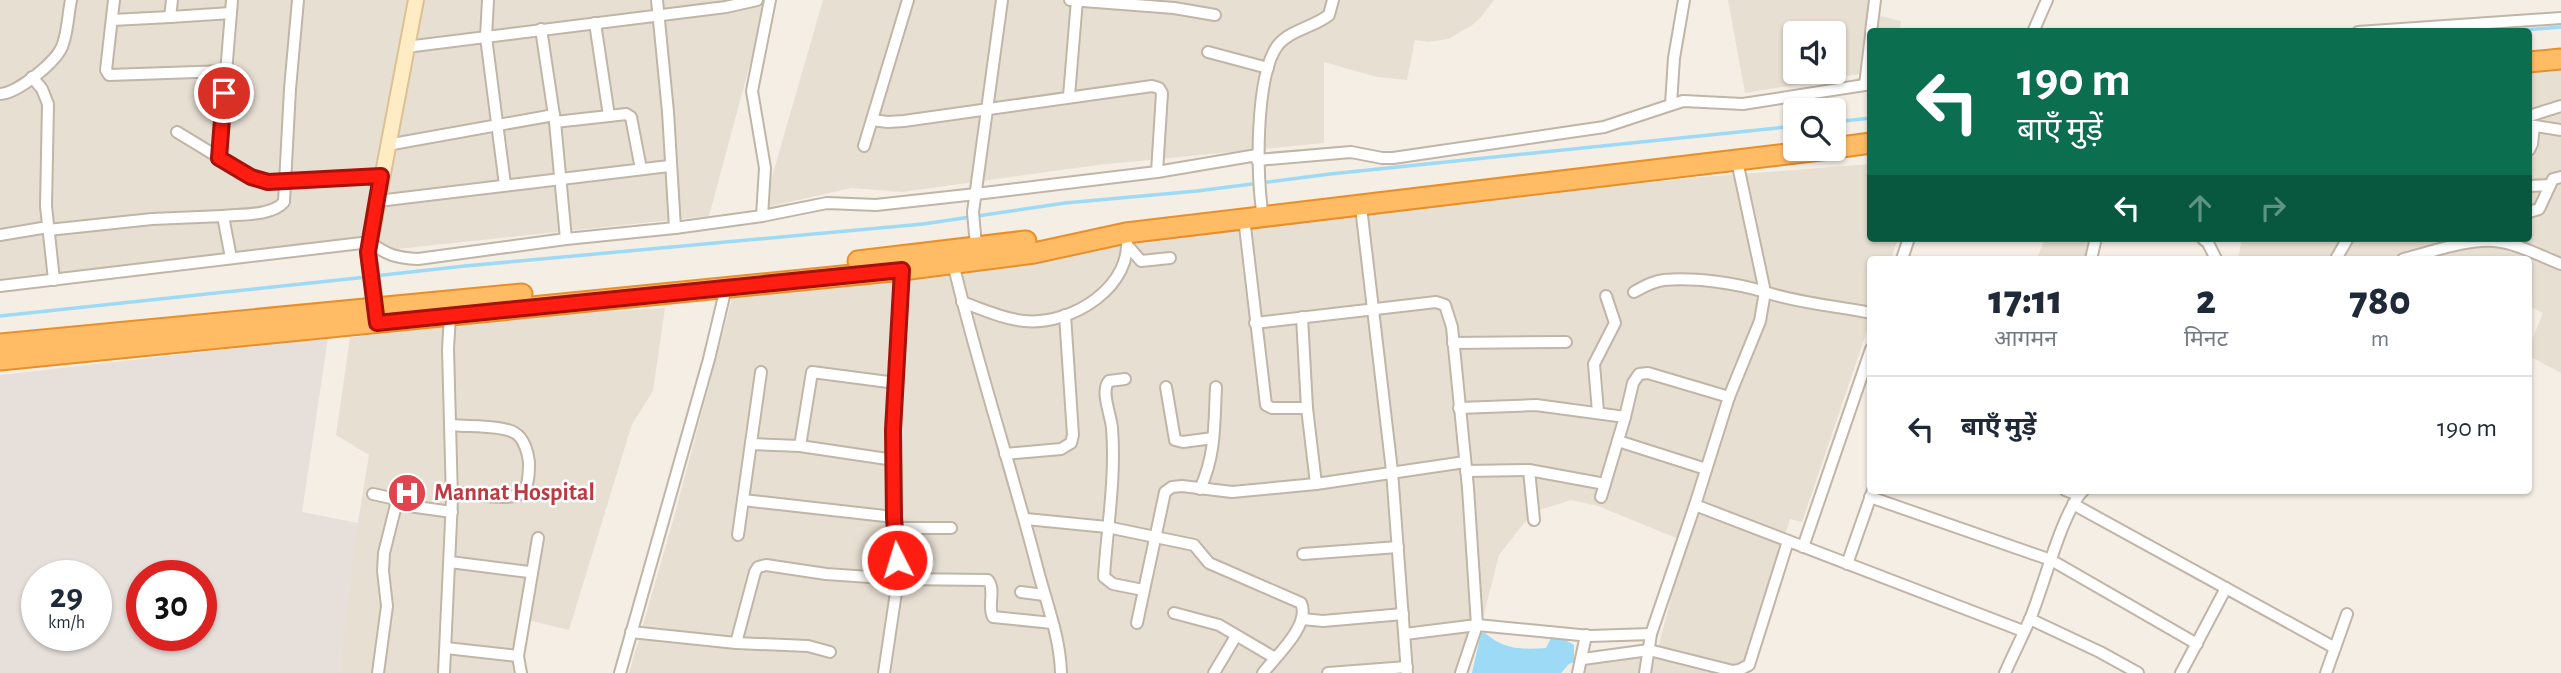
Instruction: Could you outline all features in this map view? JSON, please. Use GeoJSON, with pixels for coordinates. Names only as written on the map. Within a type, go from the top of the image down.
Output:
{"type":"FeatureCollection","features":[{"type":"Feature","properties":{"kind":"highway"},"geometry":{"type":"LineString","coordinates":[[2532,62],[2561,59]]}},
{"type":"Feature","properties":{"kind":"highway"},"geometry":{"type":"LineString","coordinates":[[1846,146],[1867,144]]}},
{"type":"Feature","properties":{"kind":"highway"},"geometry":{"type":"LineString","coordinates":[[0,360],[710,277],[976,241],[1091,234],[1127,240],[1244,218],[1261,207],[1361,206],[1783,155]]}},
{"type":"Feature","properties":{"kind":"highway"},"geometry":{"type":"LineString","coordinates":[[0,344],[377,315],[450,315],[902,270],[1034,253],[1093,241],[1100,237]]}},
{"type":"Feature","properties":{"kind":"street"},"geometry":{"type":"LineString","coordinates":[[0,94],[20,87],[58,57],[63,45],[71,0]]}},
{"type":"Feature","properties":{"kind":"street"},"geometry":{"type":"LineString","coordinates":[[114,0],[106,70],[109,75],[226,71]]}},
{"type":"Feature","properties":{"kind":"street"},"geometry":{"type":"LineString","coordinates":[[170,17],[172,0]]}},
{"type":"Feature","properties":{"kind":"street"},"geometry":{"type":"LineString","coordinates":[[219,158],[232,0]]}},
{"type":"Feature","properties":{"kind":"street"},"geometry":{"type":"LineString","coordinates":[[0,235],[152,219],[223,216],[279,208],[284,202],[298,0]]}},
{"type":"Feature","properties":{"kind":"street"},"geometry":{"type":"LineString","coordinates":[[377,315],[369,247],[416,0]]}},
{"type":"Feature","properties":{"kind":"street"},"geometry":{"type":"LineString","coordinates":[[488,0],[486,37],[505,185]]}},
{"type":"Feature","properties":{"kind":"street"},"geometry":{"type":"LineString","coordinates":[[657,0],[668,112],[669,166],[675,228]]}},
{"type":"Feature","properties":{"kind":"street"},"geometry":{"type":"LineString","coordinates":[[407,47],[757,0]]}},
{"type":"Feature","properties":{"kind":"street"},"geometry":{"type":"LineString","coordinates":[[762,216],[765,168],[752,92],[770,0]]}},
{"type":"Feature","properties":{"kind":"street"},"geometry":{"type":"LineString","coordinates":[[864,146],[908,0]]}},
{"type":"Feature","properties":{"kind":"street"},"geometry":{"type":"LineString","coordinates":[[976,241],[973,212],[1002,0]]}},
{"type":"Feature","properties":{"kind":"street"},"geometry":{"type":"LineString","coordinates":[[1070,0],[1189,5],[1215,15]]}},
{"type":"Feature","properties":{"kind":"street"},"geometry":{"type":"LineString","coordinates":[[1069,96],[1077,0]]}},
{"type":"Feature","properties":{"kind":"street"},"geometry":{"type":"LineString","coordinates":[[1261,207],[1257,162],[1268,68],[1278,44],[1329,15],[1334,0]]}},
{"type":"Feature","properties":{"kind":"street"},"geometry":{"type":"LineString","coordinates":[[1671,104],[1674,58],[1684,0]]}},
{"type":"Feature","properties":{"kind":"street"},"geometry":{"type":"LineString","coordinates":[[1872,28],[1875,0]]}},
{"type":"Feature","properties":{"kind":"street"},"geometry":{"type":"LineString","coordinates":[[2036,28],[2047,0]]}},
{"type":"Feature","properties":{"kind":"street"},"geometry":{"type":"LineString","coordinates":[[112,20],[231,13]]}},
{"type":"Feature","properties":{"kind":"street"},"geometry":{"type":"LineString","coordinates":[[2416,28],[2561,18]]}},
{"type":"Feature","properties":{"kind":"street"},"geometry":{"type":"LineString","coordinates":[[595,23],[609,116]]}},
{"type":"Feature","properties":{"kind":"street"},"geometry":{"type":"LineString","coordinates":[[541,29],[554,119],[566,239]]}},
{"type":"Feature","properties":{"kind":"street"},"geometry":{"type":"LineString","coordinates":[[1208,52],[1268,68]]}},
{"type":"Feature","properties":{"kind":"street"},"geometry":{"type":"LineString","coordinates":[[32,77],[42,89],[48,104],[46,206],[54,280]]}},
{"type":"Feature","properties":{"kind":"street"},"geometry":{"type":"LineString","coordinates":[[0,286],[231,258],[369,247],[386,255],[418,259],[566,239],[675,228],[762,216],[827,203],[876,205],[1351,152],[1393,158],[1604,127],[1671,104],[1694,100],[1743,104],[1867,84]]}},
{"type":"Feature","properties":{"kind":"street"},"geometry":{"type":"LineString","coordinates":[[873,120],[888,122],[1152,86],[1159,88],[1162,93],[1157,172]]}},
{"type":"Feature","properties":{"kind":"street"},"geometry":{"type":"LineString","coordinates":[[2532,121],[2561,106]]}},
{"type":"Feature","properties":{"kind":"street"},"geometry":{"type":"LineString","coordinates":[[387,145],[554,119],[626,114],[631,117],[641,169]]}},
{"type":"Feature","properties":{"kind":"street"},"geometry":{"type":"LineString","coordinates":[[2532,123],[2561,130]]}},
{"type":"Feature","properties":{"kind":"street"},"geometry":{"type":"LineString","coordinates":[[177,132],[251,177],[268,182],[381,176]]}},
{"type":"Feature","properties":{"kind":"street"},"geometry":{"type":"LineString","coordinates":[[1645,673],[1651,634],[1728,397],[1760,321],[1765,292],[1737,161]]}},
{"type":"Feature","properties":{"kind":"street"},"geometry":{"type":"LineString","coordinates":[[378,201],[669,166]]}},
{"type":"Feature","properties":{"kind":"street"},"geometry":{"type":"LineString","coordinates":[[2532,212],[2542,206],[2553,179],[2561,177]]}},
{"type":"Feature","properties":{"kind":"street"},"geometry":{"type":"LineString","coordinates":[[2532,186],[2550,185]]}},
{"type":"Feature","properties":{"kind":"street"},"geometry":{"type":"LineString","coordinates":[[1328,673],[1407,670],[1392,471],[1361,206]]}},
{"type":"Feature","properties":{"kind":"street"},"geometry":{"type":"LineString","coordinates":[[223,216],[231,258]]}},
{"type":"Feature","properties":{"kind":"street"},"geometry":{"type":"LineString","coordinates":[[1244,218],[1266,405],[1272,408],[1307,408]]}},
{"type":"Feature","properties":{"kind":"street"},"geometry":{"type":"LineString","coordinates":[[1127,240],[1141,261],[1170,258]]}},
{"type":"Feature","properties":{"kind":"street"},"geometry":{"type":"LineString","coordinates":[[962,302],[1023,321],[1065,315],[1092,302],[1108,288],[1117,277],[1127,240]]}},
{"type":"Feature","properties":{"kind":"street"},"geometry":{"type":"LineString","coordinates":[[2416,256],[2476,242]]}},
{"type":"Feature","properties":{"kind":"street"},"geometry":{"type":"LineString","coordinates":[[2502,242],[2561,264]]}},
{"type":"Feature","properties":{"kind":"street"},"geometry":{"type":"LineString","coordinates":[[953,263],[975,356],[1026,519],[1060,656],[1061,673]]}},
{"type":"Feature","properties":{"kind":"street"},"geometry":{"type":"LineString","coordinates":[[884,673],[898,579],[894,523],[894,460],[902,270]]}},
{"type":"Feature","properties":{"kind":"street"},"geometry":{"type":"LineString","coordinates":[[1634,292],[1655,281],[1665,280],[1748,286],[1765,292],[1867,312]]}},
{"type":"Feature","properties":{"kind":"street"},"geometry":{"type":"LineString","coordinates":[[620,673],[709,359],[724,286]]}},
{"type":"Feature","properties":{"kind":"street"},"geometry":{"type":"LineString","coordinates":[[1598,412],[1594,364],[1615,323],[1606,296]]}},
{"type":"Feature","properties":{"kind":"street"},"geometry":{"type":"LineString","coordinates":[[1255,323],[1436,302],[1445,305],[1452,327],[1466,466],[1477,625],[1461,673]]}},
{"type":"Feature","properties":{"kind":"street"},"geometry":{"type":"LineString","coordinates":[[444,673],[452,512],[448,349],[450,315]]}},
{"type":"Feature","properties":{"kind":"street"},"geometry":{"type":"LineString","coordinates":[[1005,454],[1061,449],[1071,443],[1072,409],[1065,315]]}},
{"type":"Feature","properties":{"kind":"street"},"geometry":{"type":"LineString","coordinates":[[1302,317],[1307,408],[1316,484]]}},
{"type":"Feature","properties":{"kind":"street"},"geometry":{"type":"LineString","coordinates":[[1453,343],[1566,342]]}},
{"type":"Feature","properties":{"kind":"street"},"geometry":{"type":"LineString","coordinates":[[1803,547],[1867,361]]}},
{"type":"Feature","properties":{"kind":"street"},"geometry":{"type":"LineString","coordinates":[[737,535],[761,372]]}},
{"type":"Feature","properties":{"kind":"street"},"geometry":{"type":"LineString","coordinates":[[800,446],[812,372],[896,383]]}},
{"type":"Feature","properties":{"kind":"street"},"geometry":{"type":"LineString","coordinates":[[1601,497],[1633,383],[1639,374],[1664,377],[1728,397]]}},
{"type":"Feature","properties":{"kind":"street"},"geometry":{"type":"LineString","coordinates":[[1125,379],[1109,381],[1105,389],[1113,450],[1104,577],[1113,584],[1143,590]]}},
{"type":"Feature","properties":{"kind":"street"},"geometry":{"type":"LineString","coordinates":[[1166,387],[1175,440],[1183,442],[1213,438]]}},
{"type":"Feature","properties":{"kind":"street"},"geometry":{"type":"LineString","coordinates":[[1200,489],[1210,467],[1216,387]]}},
{"type":"Feature","properties":{"kind":"street"},"geometry":{"type":"LineString","coordinates":[[1459,408],[1536,405],[1625,417]]}},
{"type":"Feature","properties":{"kind":"street"},"geometry":{"type":"LineString","coordinates":[[451,425],[505,429],[516,433],[522,440],[529,461],[527,486],[517,495],[506,497],[452,492]]}},
{"type":"Feature","properties":{"kind":"street"},"geometry":{"type":"LineString","coordinates":[[1618,441],[1706,469]]}},
{"type":"Feature","properties":{"kind":"street"},"geometry":{"type":"LineString","coordinates":[[751,444],[800,446],[894,460]]}},
{"type":"Feature","properties":{"kind":"street"},"geometry":{"type":"LineString","coordinates":[[1137,623],[1168,488],[1182,486],[1233,492],[1316,484],[1392,471],[1466,466],[1529,470],[1605,484]]}},
{"type":"Feature","properties":{"kind":"street"},"geometry":{"type":"LineString","coordinates":[[1529,470],[1534,520]]}},
{"type":"Feature","properties":{"kind":"street"},"geometry":{"type":"LineString","coordinates":[[373,494],[408,506],[452,512]]}},
{"type":"Feature","properties":{"kind":"street"},"geometry":{"type":"LineString","coordinates":[[1847,564],[1872,494],[2052,560],[2197,644]]}},
{"type":"Feature","properties":{"kind":"street"},"geometry":{"type":"LineString","coordinates":[[2005,673],[2030,620],[2079,496],[2226,588],[2335,648]]}},
{"type":"Feature","properties":{"kind":"street"},"geometry":{"type":"LineString","coordinates":[[743,500],[894,523],[951,528]]}},
{"type":"Feature","properties":{"kind":"street"},"geometry":{"type":"LineString","coordinates":[[378,673],[387,606],[384,554],[397,501]]}},
{"type":"Feature","properties":{"kind":"street"},"geometry":{"type":"LineString","coordinates":[[1695,505],[2023,631]]}},
{"type":"Feature","properties":{"kind":"street"},"geometry":{"type":"LineString","coordinates":[[1026,519],[1107,527],[1194,545],[1209,564],[1301,603],[1304,611],[1302,619],[1293,636],[1266,672]]}},
{"type":"Feature","properties":{"kind":"street"},"geometry":{"type":"LineString","coordinates":[[521,673],[518,656],[538,538]]}},
{"type":"Feature","properties":{"kind":"street"},"geometry":{"type":"LineString","coordinates":[[1583,659],[1649,650],[1733,671],[1745,668],[1749,665],[1788,541]]}},
{"type":"Feature","properties":{"kind":"street"},"geometry":{"type":"LineString","coordinates":[[1303,555],[1398,547]]}},
{"type":"Feature","properties":{"kind":"street"},"geometry":{"type":"LineString","coordinates":[[450,562],[529,572]]}},
{"type":"Feature","properties":{"kind":"street"},"geometry":{"type":"LineString","coordinates":[[736,643],[755,572],[758,567],[766,565],[826,574],[898,579],[988,580],[992,586],[990,613],[993,617],[1052,623]]}},
{"type":"Feature","properties":{"kind":"street"},"geometry":{"type":"LineString","coordinates":[[2181,673],[2226,588]]}},
{"type":"Feature","properties":{"kind":"street"},"geometry":{"type":"LineString","coordinates":[[1021,592],[1044,595]]}},
{"type":"Feature","properties":{"kind":"street"},"geometry":{"type":"LineString","coordinates":[[1174,612],[1219,625],[1275,658]]}},
{"type":"Feature","properties":{"kind":"street"},"geometry":{"type":"LineString","coordinates":[[1302,619],[1323,621],[1403,614]]}},
{"type":"Feature","properties":{"kind":"street"},"geometry":{"type":"LineString","coordinates":[[2326,673],[2347,614]]}},
{"type":"Feature","properties":{"kind":"street"},"geometry":{"type":"LineString","coordinates":[[2030,620],[2100,652],[2137,673]]}},
{"type":"Feature","properties":{"kind":"street"},"geometry":{"type":"LineString","coordinates":[[1405,634],[1477,625],[1621,637],[1651,634]]}},
{"type":"Feature","properties":{"kind":"street"},"geometry":{"type":"LineString","coordinates":[[631,632],[736,643],[808,646],[830,652]]}},
{"type":"Feature","properties":{"kind":"street"},"geometry":{"type":"LineString","coordinates":[[1578,673],[1587,635]]}},
{"type":"Feature","properties":{"kind":"street"},"geometry":{"type":"LineString","coordinates":[[1214,673],[1236,636]]}},
{"type":"Feature","properties":{"kind":"street"},"geometry":{"type":"LineString","coordinates":[[446,648],[518,656]]}},
{"type":"Feature","properties":{"kind":"shaded area"},"geometry":{"type":"Polygon","coordinates":[[[0,0],[408,0],[364,239],[0,283],[0,0]]]}},
{"type":"Feature","properties":{"kind":"shaded area"},"geometry":{"type":"Polygon","coordinates":[[[418,0],[763,0],[753,53],[709,216],[397,249],[381,246],[375,236],[418,0]]]}},
{"type":"Feature","properties":{"kind":"shaded area"},"geometry":{"type":"Polygon","coordinates":[[[823,0],[1494,0],[1471,26],[1448,39],[1428,42],[1415,40],[1407,80],[1377,77],[1324,62],[1324,143],[1098,165],[902,192],[851,188],[763,208],[823,0]]]}},
{"type":"Feature","properties":{"kind":"shaded area"},"geometry":{"type":"Polygon","coordinates":[[[1728,0],[1875,0],[1873,14],[1901,21],[1900,28],[1867,28],[1867,73],[1846,76],[1846,21],[1783,21],[1783,84],[1799,84],[1745,93],[1728,0]]]}},
{"type":"Feature","properties":{"kind":"shaded area"},"geometry":{"type":"Polygon","coordinates":[[[2561,65],[2561,373],[2532,358],[2532,340],[2543,313],[2532,308],[2532,256],[2239,256],[2241,242],[2532,242],[2532,69],[2561,65]]]}},
{"type":"Feature","properties":{"kind":"shaded area"},"geometry":{"type":"Polygon","coordinates":[[[1867,164],[1867,242],[1897,242],[1892,256],[1867,256],[1867,331],[1802,522],[1790,519],[1760,619],[1740,673],[1580,673],[1587,658],[1657,652],[1686,542],[1598,506],[1571,500],[1533,512],[1499,555],[1469,673],[629,673],[673,521],[733,295],[1162,233],[1702,177],[1867,164]]]}},
{"type":"Feature","properties":{"kind":"shaded area"},"geometry":{"type":"Polygon","coordinates":[[[2043,242],[2090,242],[2088,256],[2038,256],[2043,242]]]}},
{"type":"Feature","properties":{"kind":"shaded area"},"geometry":{"type":"Polygon","coordinates":[[[665,308],[653,391],[632,424],[569,630],[524,619],[520,673],[339,673],[355,540],[369,455],[336,435],[350,338],[453,321],[665,308]]]}},
{"type":"Feature","properties":{"kind":"shaded area"},"geometry":{"type":"Polygon","coordinates":[[[328,338],[302,512],[358,523],[339,673],[0,673],[0,375],[328,338]]]}},
{"type":"Feature","properties":{"kind":"water"},"geometry":{"type":"Polygon","coordinates":[[[1481,633],[1506,645],[1520,648],[1546,648],[1551,638],[1562,638],[1574,645],[1574,662],[1561,673],[1472,673],[1481,633]]]}},
{"type":"Feature","properties":{"kind":"waterway"},"geometry":{"type":"LineString","coordinates":[[2532,29],[2561,27]]}},
{"type":"Feature","properties":{"kind":"waterway"},"geometry":{"type":"LineString","coordinates":[[1846,121],[1867,118]]}},
{"type":"Feature","properties":{"kind":"waterway"},"geometry":{"type":"LineString","coordinates":[[374,276],[923,224],[1065,203],[1783,127]]}},
{"type":"Feature","properties":{"kind":"waterway"},"geometry":{"type":"LineString","coordinates":[[0,316],[367,277]]}},
{"type":"Feature","properties":{"kind":"place","name":"Mannat Hospital"},"geometry":{"type":"Point","coordinates":[407,493]}},
{"type":"Feature","properties":{"kind":"route"},"geometry":{"type":"LineString","coordinates":[[224,93],[219,158],[251,177],[268,182],[381,176],[368,252],[377,323],[902,270],[893,430],[897,560]]}}]}
